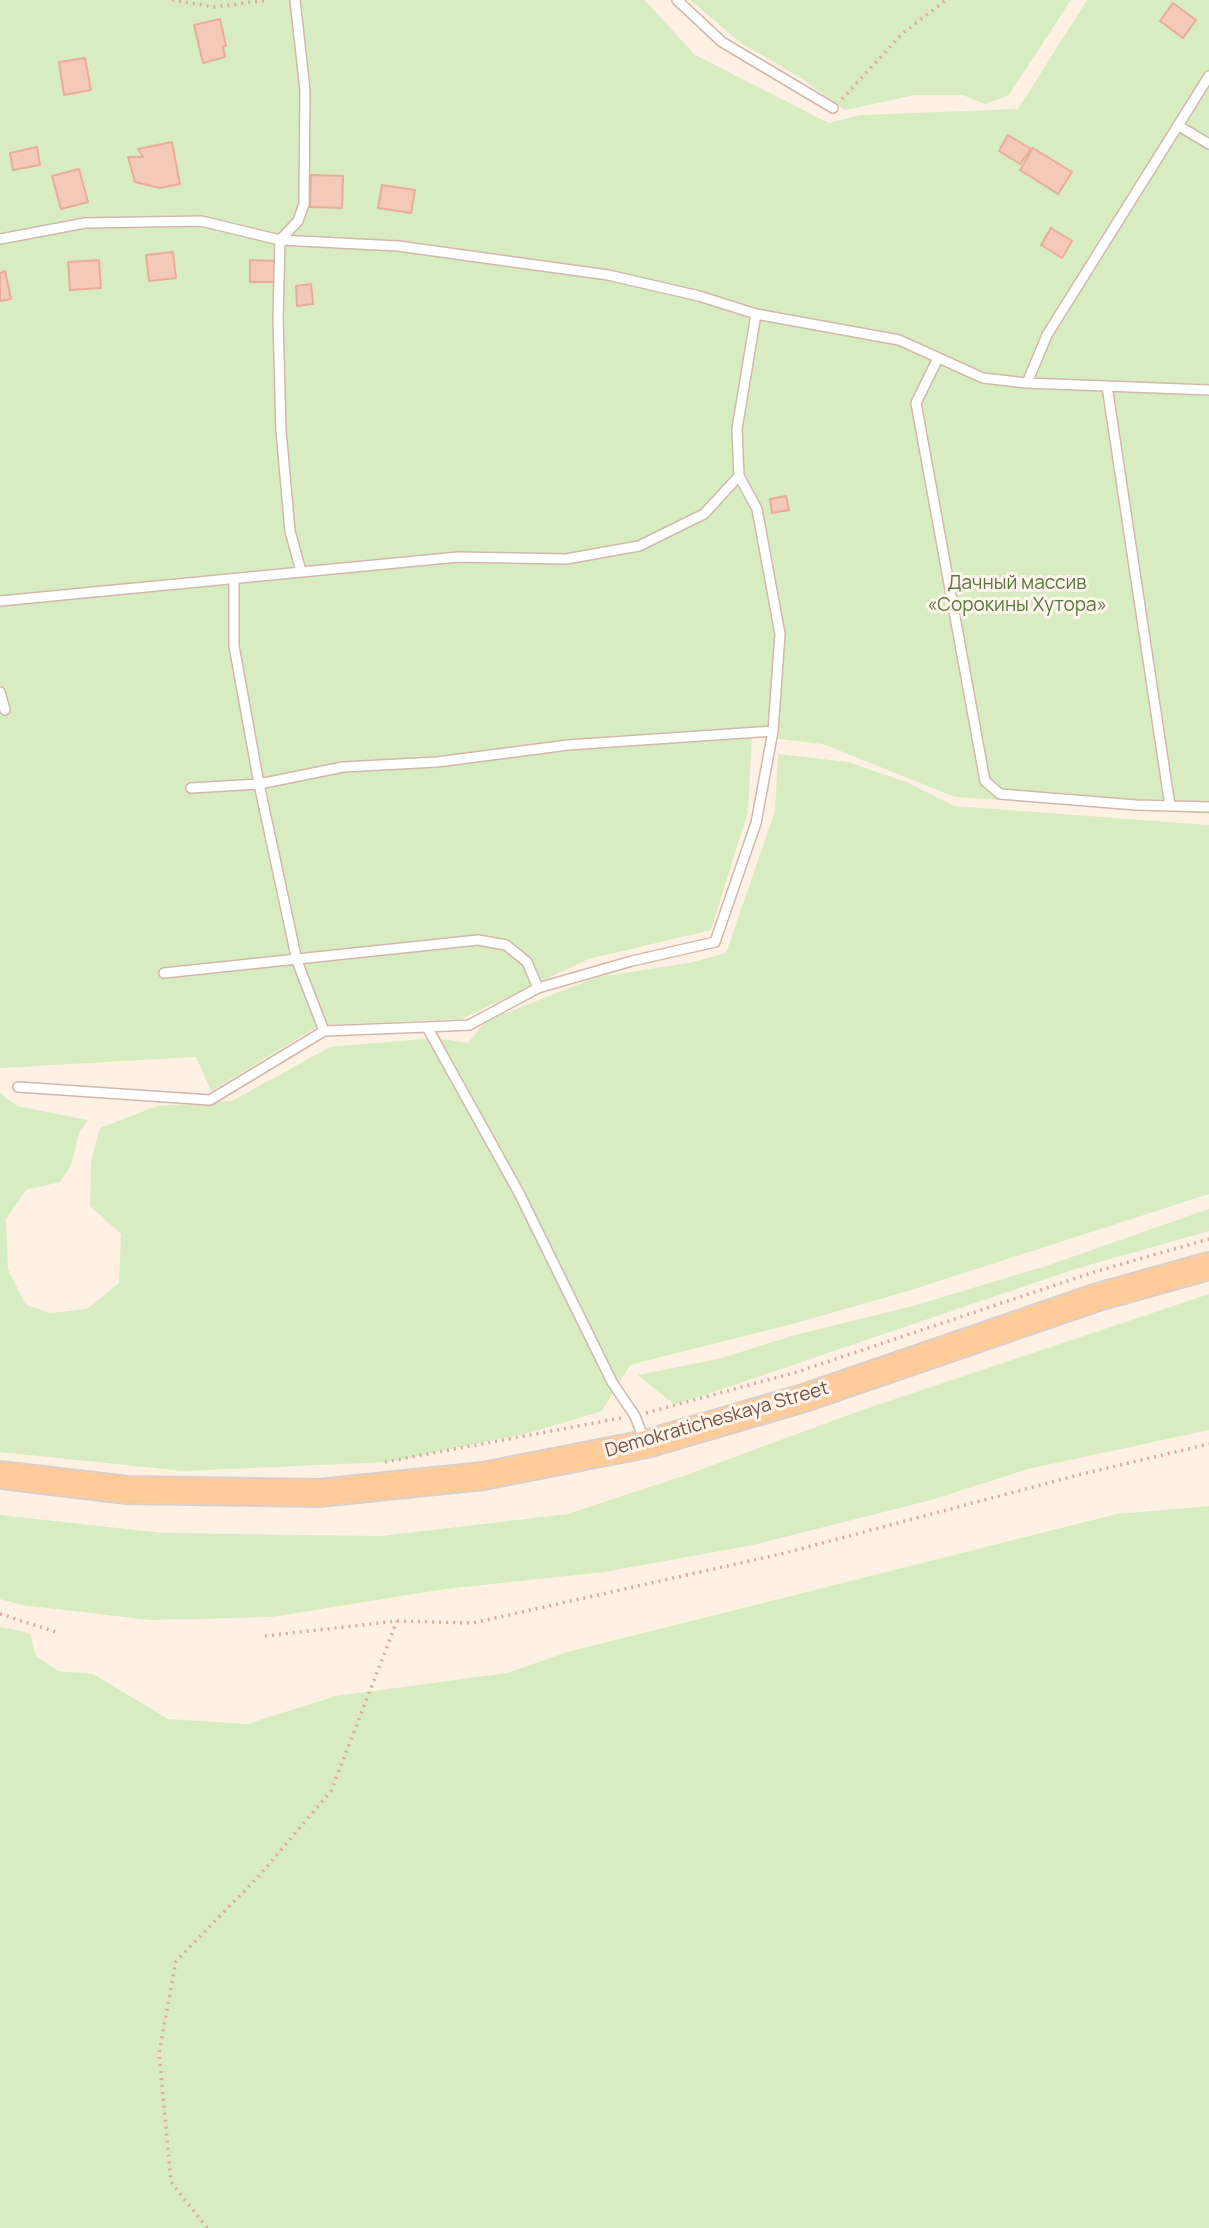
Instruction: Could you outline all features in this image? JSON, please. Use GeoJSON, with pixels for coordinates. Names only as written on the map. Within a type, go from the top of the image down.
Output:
{"type":"FeatureCollection","features":[{"type":"Feature","properties":{"kind":"main road","name":"Demokraticheskaya Street"},"geometry":{"type":"LineString","coordinates":[[0,1475],[127,1490],[319,1493],[483,1476],[646,1444],[804,1398],[1098,1297],[1209,1266]]}},
{"type":"Feature","properties":{"kind":"lane"},"geometry":{"type":"LineString","coordinates":[[295,0],[305,90],[304,204],[298,221],[280,240],[281,431],[290,531],[301,571]]}},
{"type":"Feature","properties":{"kind":"lane"},"geometry":{"type":"LineString","coordinates":[[677,0],[722,42],[832,107]]}},
{"type":"Feature","properties":{"kind":"lane"},"geometry":{"type":"LineString","coordinates":[[1027,383],[1047,335],[1209,76]]}},
{"type":"Feature","properties":{"kind":"lane"},"geometry":{"type":"LineString","coordinates":[[1178,126],[1209,144]]}},
{"type":"Feature","properties":{"kind":"lane"},"geometry":{"type":"LineString","coordinates":[[0,239],[85,223],[201,221],[280,240],[398,246],[608,275],[699,296],[755,314],[899,340],[983,378],[1027,383],[1209,390]]}},
{"type":"Feature","properties":{"kind":"lane"},"geometry":{"type":"LineString","coordinates":[[18,1087],[210,1100],[324,1031],[469,1025],[538,988],[632,961],[715,942],[756,823],[773,731],[780,634],[757,509],[739,476],[737,429],[755,314]]}},
{"type":"Feature","properties":{"kind":"lane"},"geometry":{"type":"LineString","coordinates":[[939,358],[916,403],[985,781],[1000,794],[1209,807]]}},
{"type":"Feature","properties":{"kind":"lane"},"geometry":{"type":"LineString","coordinates":[[1107,386],[1170,806]]}},
{"type":"Feature","properties":{"kind":"lane"},"geometry":{"type":"LineString","coordinates":[[0,601],[458,557],[566,558],[639,546],[704,514],[739,476]]}},
{"type":"Feature","properties":{"kind":"lane"},"geometry":{"type":"LineString","coordinates":[[234,579],[234,646],[260,784],[297,961],[324,1031]]}},
{"type":"Feature","properties":{"kind":"lane"},"geometry":{"type":"LineString","coordinates":[[0,692],[5,710]]}},
{"type":"Feature","properties":{"kind":"lane"},"geometry":{"type":"LineString","coordinates":[[191,788],[260,784],[343,767],[437,762],[568,745],[773,731]]}},
{"type":"Feature","properties":{"kind":"lane"},"geometry":{"type":"LineString","coordinates":[[164,973],[478,940],[506,945],[527,961],[538,988]]}},
{"type":"Feature","properties":{"kind":"lane"},"geometry":{"type":"LineString","coordinates":[[427,1027],[520,1193],[612,1382],[635,1416],[646,1444]]}},
{"type":"Feature","properties":{"kind":"path"},"geometry":{"type":"LineString","coordinates":[[172,0],[215,7],[267,0]]}},
{"type":"Feature","properties":{"kind":"path"},"geometry":{"type":"LineString","coordinates":[[832,107],[862,81],[903,33],[946,0]]}},
{"type":"Feature","properties":{"kind":"path"},"geometry":{"type":"LineString","coordinates":[[265,1636],[397,1621],[473,1623],[785,1553],[1082,1474],[1209,1444]]}},
{"type":"Feature","properties":{"kind":"path"},"geometry":{"type":"LineString","coordinates":[[0,1614],[59,1633]]}},
{"type":"Feature","properties":{"kind":"path"},"geometry":{"type":"LineString","coordinates":[[207,2228],[171,2182],[159,2053],[176,1961],[258,1877],[331,1791],[397,1621]]}},
{"type":"Feature","properties":{"kind":"green space","name":"Дачный массив «Сорокины Хутора»"},"geometry":{"type":"Polygon","coordinates":[[[0,0],[645,0],[695,55],[829,123],[861,115],[1018,109],[1087,0],[1209,0],[1209,814],[955,797],[823,744],[752,736],[748,812],[711,930],[589,959],[461,1019],[320,1025],[211,1091],[196,1057],[0,1068],[0,0]]]}},
{"type":"Feature","properties":{"kind":"green space"},"geometry":{"type":"Polygon","coordinates":[[[690,0],[1071,0],[1008,96],[985,104],[963,95],[915,95],[845,110],[801,78],[741,43],[690,0]]]}},
{"type":"Feature","properties":{"kind":"green space"},"geometry":{"type":"Polygon","coordinates":[[[778,754],[848,762],[906,782],[954,806],[1209,825],[1209,1194],[908,1291],[796,1323],[630,1365],[602,1411],[532,1432],[388,1462],[183,1471],[0,1452],[0,1093],[17,1106],[88,1120],[80,1131],[71,1165],[60,1182],[26,1190],[6,1219],[8,1269],[26,1305],[51,1313],[87,1309],[119,1283],[121,1234],[90,1206],[91,1161],[100,1128],[157,1106],[232,1101],[330,1047],[435,1038],[468,1043],[486,1021],[597,977],[689,963],[726,953],[775,811],[778,754]]]}},
{"type":"Feature","properties":{"kind":"green space"},"geometry":{"type":"Polygon","coordinates":[[[1209,1209],[1209,1231],[1075,1269],[675,1405],[638,1375],[722,1358],[795,1335],[913,1306],[1049,1265],[1209,1209]]]}},
{"type":"Feature","properties":{"kind":"green space"},"geometry":{"type":"Polygon","coordinates":[[[1209,1294],[1209,1430],[1028,1469],[931,1500],[753,1545],[604,1572],[445,1589],[271,1617],[150,1620],[22,1605],[0,1599],[0,1515],[163,1533],[381,1536],[568,1514],[689,1474],[851,1414],[1209,1294]]]}},
{"type":"Feature","properties":{"kind":"green space"},"geometry":{"type":"Polygon","coordinates":[[[1209,1506],[1209,2228],[0,2228],[0,1627],[30,1633],[36,1656],[58,1671],[93,1674],[168,1719],[247,1724],[336,1696],[507,1673],[571,1651],[1117,1514],[1209,1506]]]}},
{"type":"Feature","properties":{"kind":"building"},"geometry":{"type":"Polygon","coordinates":[[[1173,3],[1196,20],[1183,38],[1160,21],[1173,3]]]}},
{"type":"Feature","properties":{"kind":"building"},"geometry":{"type":"Polygon","coordinates":[[[220,19],[226,46],[223,47],[225,57],[203,63],[194,25],[220,19]]]}},
{"type":"Feature","properties":{"kind":"building"},"geometry":{"type":"Polygon","coordinates":[[[85,58],[91,90],[64,95],[59,62],[85,58]]]}},
{"type":"Feature","properties":{"kind":"building"},"geometry":{"type":"Polygon","coordinates":[[[1008,135],[1031,149],[1020,164],[999,151],[1008,135]]]}},
{"type":"Feature","properties":{"kind":"building"},"geometry":{"type":"Polygon","coordinates":[[[172,142],[180,184],[160,188],[135,182],[128,157],[143,157],[138,149],[172,142]]]}},
{"type":"Feature","properties":{"kind":"building"},"geometry":{"type":"Polygon","coordinates":[[[37,147],[40,165],[13,170],[10,153],[37,147]]]}},
{"type":"Feature","properties":{"kind":"building"},"geometry":{"type":"Polygon","coordinates":[[[1033,148],[1072,172],[1058,194],[1020,170],[1033,148]]]}},
{"type":"Feature","properties":{"kind":"building"},"geometry":{"type":"Polygon","coordinates":[[[79,169],[88,202],[61,209],[52,176],[79,169]]]}},
{"type":"Feature","properties":{"kind":"building"},"geometry":{"type":"Polygon","coordinates":[[[311,175],[343,176],[342,208],[310,207],[311,175]]]}},
{"type":"Feature","properties":{"kind":"building"},"geometry":{"type":"Polygon","coordinates":[[[382,185],[415,190],[411,213],[378,208],[382,185]]]}},
{"type":"Feature","properties":{"kind":"building"},"geometry":{"type":"Polygon","coordinates":[[[1051,228],[1072,241],[1062,258],[1041,245],[1051,228]]]}},
{"type":"Feature","properties":{"kind":"building"},"geometry":{"type":"Polygon","coordinates":[[[173,252],[176,278],[149,281],[146,255],[173,252]]]}},
{"type":"Feature","properties":{"kind":"building"},"geometry":{"type":"Polygon","coordinates":[[[99,260],[101,288],[70,290],[68,262],[99,260]]]}},
{"type":"Feature","properties":{"kind":"building"},"geometry":{"type":"Polygon","coordinates":[[[250,260],[274,261],[274,282],[250,282],[250,260]]]}},
{"type":"Feature","properties":{"kind":"building"},"geometry":{"type":"Polygon","coordinates":[[[5,271],[11,299],[0,301],[0,273],[5,271]]]}},
{"type":"Feature","properties":{"kind":"building"},"geometry":{"type":"Polygon","coordinates":[[[311,284],[313,304],[297,306],[296,286],[311,284]]]}},
{"type":"Feature","properties":{"kind":"building"},"geometry":{"type":"Polygon","coordinates":[[[786,496],[789,510],[772,513],[770,499],[786,496]]]}}]}
